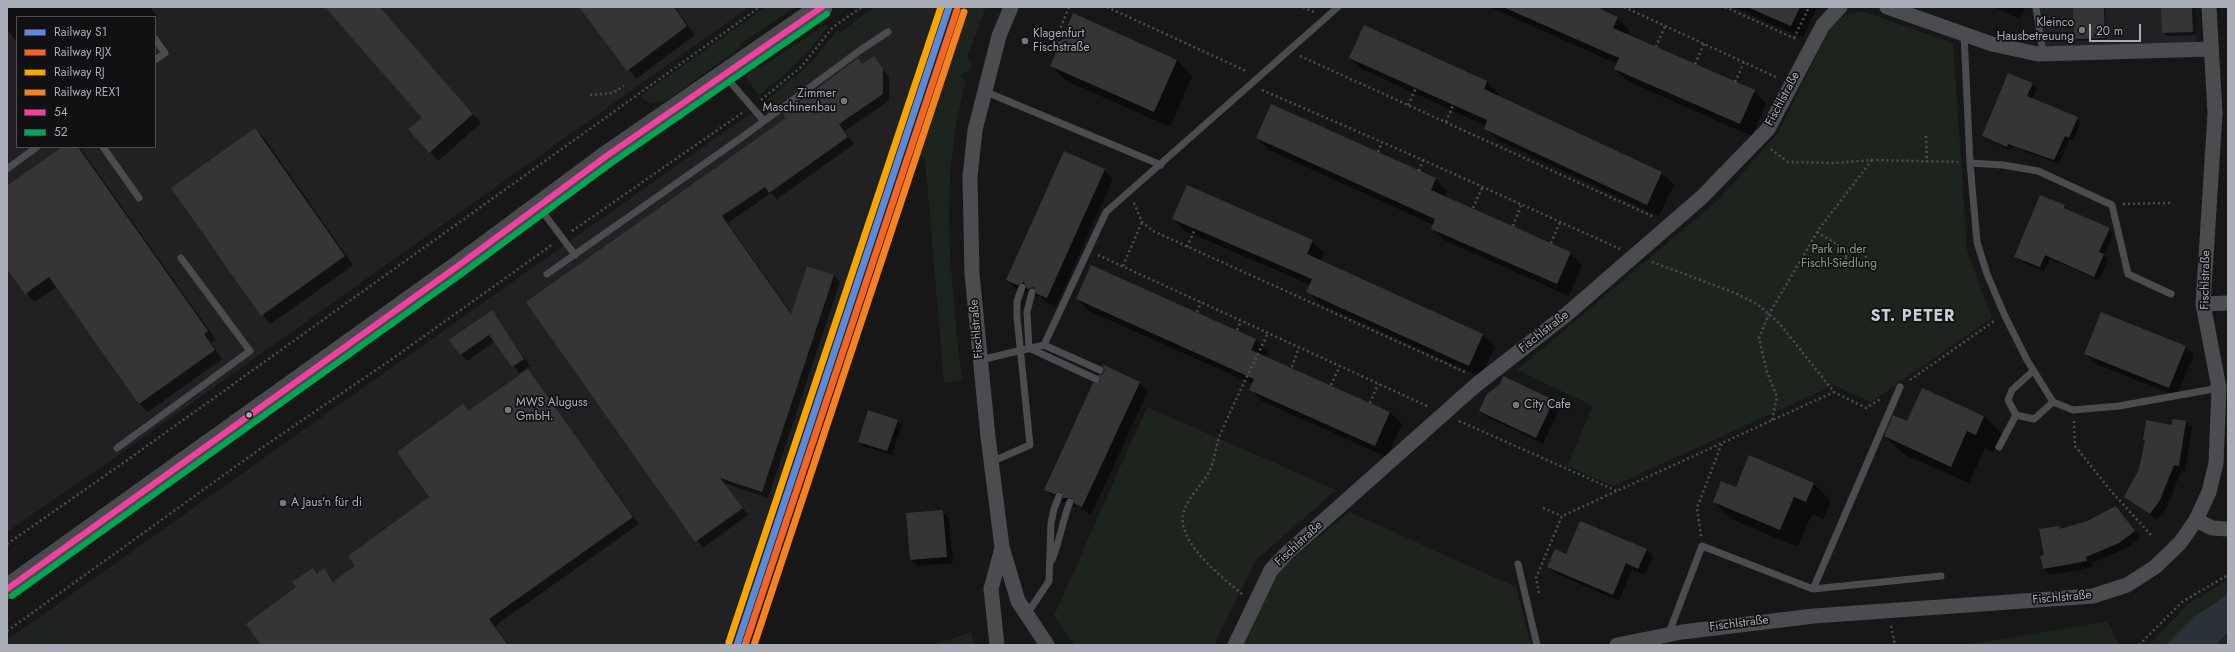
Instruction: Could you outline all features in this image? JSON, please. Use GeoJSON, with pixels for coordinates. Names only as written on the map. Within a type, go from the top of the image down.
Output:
{"type":"FeatureCollection","features":[{"type":"Feature","properties":{"kind":"main road"},"geometry":{"type":"LineString","coordinates":[[7,589],[380,322],[538,206],[723,74],[822,7]]}},
{"type":"Feature","properties":{"kind":"street","name":"Fischlstraße"},"geometry":{"type":"LineString","coordinates":[[1011,7],[999,36],[975,130],[970,177],[972,274],[991,462],[1002,547],[1018,601],[1047,645]]}},
{"type":"Feature","properties":{"kind":"street","name":"Fischlstraße"},"geometry":{"type":"LineString","coordinates":[[1235,645],[1271,570],[1286,554],[1481,380],[1567,314],[1702,197],[1758,140],[1768,129],[1823,25],[1840,7]]}},
{"type":"Feature","properties":{"kind":"street"},"geometry":{"type":"LineString","coordinates":[[1887,7],[1992,44],[2045,54],[2212,49]]}},
{"type":"Feature","properties":{"kind":"street","name":"Fischlstraße"},"geometry":{"type":"LineString","coordinates":[[1617,645],[1740,623],[1814,616],[2093,596],[2127,585],[2155,567],[2180,542],[2196,520],[2209,492],[2216,463],[2219,434],[2219,388],[2203,304],[2221,112],[2212,49],[2209,7]]}},
{"type":"Feature","properties":{"kind":"street"},"geometry":{"type":"LineString","coordinates":[[2203,304],[2228,303]]}},
{"type":"Feature","properties":{"kind":"street"},"geometry":{"type":"LineString","coordinates":[[2196,520],[2212,528],[2228,529]]}},
{"type":"Feature","properties":{"kind":"street"},"geometry":{"type":"LineString","coordinates":[[997,645],[991,589],[1002,547]]}},
{"type":"Feature","properties":{"kind":"lane"},"geometry":{"type":"LineString","coordinates":[[1044,345],[1106,212],[1338,7]]}},
{"type":"Feature","properties":{"kind":"lane"},"geometry":{"type":"LineString","coordinates":[[2036,7],[2042,47],[2045,54]]}},
{"type":"Feature","properties":{"kind":"lane"},"geometry":{"type":"LineString","coordinates":[[547,274],[888,32]]}},
{"type":"Feature","properties":{"kind":"lane"},"geometry":{"type":"LineString","coordinates":[[1964,34],[1970,163],[1977,242],[1987,274],[2004,314],[2033,371],[2053,402],[2073,410],[2118,406],[2219,388]]}},
{"type":"Feature","properties":{"kind":"lane"},"geometry":{"type":"LineString","coordinates":[[156,40],[165,53],[156,59]]}},
{"type":"Feature","properties":{"kind":"lane"},"geometry":{"type":"LineString","coordinates":[[723,74],[764,120]]}},
{"type":"Feature","properties":{"kind":"lane"},"geometry":{"type":"LineString","coordinates":[[984,91],[1161,165]]}},
{"type":"Feature","properties":{"kind":"lane"},"geometry":{"type":"LineString","coordinates":[[7,169],[36,148]]}},
{"type":"Feature","properties":{"kind":"lane"},"geometry":{"type":"LineString","coordinates":[[104,148],[139,198]]}},
{"type":"Feature","properties":{"kind":"lane"},"geometry":{"type":"LineString","coordinates":[[1970,163],[2003,164],[2038,171],[2112,205],[2128,274],[2172,294]]}},
{"type":"Feature","properties":{"kind":"lane"},"geometry":{"type":"LineString","coordinates":[[538,206],[575,254]]}},
{"type":"Feature","properties":{"kind":"lane"},"geometry":{"type":"LineString","coordinates":[[117,448],[250,350],[181,258]]}},
{"type":"Feature","properties":{"kind":"lane"},"geometry":{"type":"LineString","coordinates":[[991,462],[1030,444],[1019,351],[1017,301],[1022,287]]}},
{"type":"Feature","properties":{"kind":"lane"},"geometry":{"type":"LineString","coordinates":[[1029,348],[1027,312],[1032,292]]}},
{"type":"Feature","properties":{"kind":"lane"},"geometry":{"type":"LineString","coordinates":[[980,360],[1044,345],[1100,370]]}},
{"type":"Feature","properties":{"kind":"lane"},"geometry":{"type":"LineString","coordinates":[[1029,348],[1096,379]]}},
{"type":"Feature","properties":{"kind":"lane"},"geometry":{"type":"LineString","coordinates":[[2033,371],[2012,390],[2008,400],[2016,415],[2034,419],[2053,402]]}},
{"type":"Feature","properties":{"kind":"lane"},"geometry":{"type":"LineString","coordinates":[[1813,589],[1900,387]]}},
{"type":"Feature","properties":{"kind":"lane"},"geometry":{"type":"LineString","coordinates":[[1999,447],[2016,415]]}},
{"type":"Feature","properties":{"kind":"lane"},"geometry":{"type":"LineString","coordinates":[[1027,614],[1049,581],[1051,523],[1059,496]]}},
{"type":"Feature","properties":{"kind":"lane"},"geometry":{"type":"LineString","coordinates":[[1050,566],[1058,546],[1062,522],[1070,502]]}},
{"type":"Feature","properties":{"kind":"lane"},"geometry":{"type":"LineString","coordinates":[[1668,635],[1702,546],[1813,589],[1941,576]]}},
{"type":"Feature","properties":{"kind":"lane"},"geometry":{"type":"LineString","coordinates":[[1518,564],[1537,645]]}},
{"type":"Feature","properties":{"kind":"path"},"geometry":{"type":"LineString","coordinates":[[7,544],[111,472],[760,7]]}},
{"type":"Feature","properties":{"kind":"path"},"geometry":{"type":"LineString","coordinates":[[7,631],[260,449],[395,357],[562,238],[752,106],[801,66],[833,27],[862,7]]}},
{"type":"Feature","properties":{"kind":"path"},"geometry":{"type":"LineString","coordinates":[[1060,43],[1054,41],[1070,7]]}},
{"type":"Feature","properties":{"kind":"path"},"geometry":{"type":"LineString","coordinates":[[1107,7],[1244,70],[1250,85],[1483,186],[1521,205],[1634,256],[1735,293],[1757,304],[1779,323],[1834,392],[1866,408],[1900,387],[2004,314]]}},
{"type":"Feature","properties":{"kind":"path"},"geometry":{"type":"LineString","coordinates":[[1624,7],[1792,84]]}},
{"type":"Feature","properties":{"kind":"path"},"geometry":{"type":"LineString","coordinates":[[1725,7],[1811,46]]}},
{"type":"Feature","properties":{"kind":"path"},"geometry":{"type":"LineString","coordinates":[[1794,38],[1809,7]]}},
{"type":"Feature","properties":{"kind":"path"},"geometry":{"type":"LineString","coordinates":[[1656,47],[1665,26]]}},
{"type":"Feature","properties":{"kind":"path"},"geometry":{"type":"LineString","coordinates":[[1695,64],[1704,44]]}},
{"type":"Feature","properties":{"kind":"path"},"geometry":{"type":"LineString","coordinates":[[1289,51],[1670,225]]}},
{"type":"Feature","properties":{"kind":"path"},"geometry":{"type":"LineString","coordinates":[[1735,82],[1744,62]]}},
{"type":"Feature","properties":{"kind":"path"},"geometry":{"type":"LineString","coordinates":[[590,95],[614,93],[624,86]]}},
{"type":"Feature","properties":{"kind":"path"},"geometry":{"type":"LineString","coordinates":[[1408,105],[1416,88]]}},
{"type":"Feature","properties":{"kind":"path"},"geometry":{"type":"LineString","coordinates":[[1446,122],[1453,105]]}},
{"type":"Feature","properties":{"kind":"path"},"geometry":{"type":"LineString","coordinates":[[1926,136],[1927,162]]}},
{"type":"Feature","properties":{"kind":"path"},"geometry":{"type":"LineString","coordinates":[[1758,140],[1788,162],[1836,163],[1872,160],[1970,163]]}},
{"type":"Feature","properties":{"kind":"path"},"geometry":{"type":"LineString","coordinates":[[1378,152],[1382,142]]}},
{"type":"Feature","properties":{"kind":"path"},"geometry":{"type":"LineString","coordinates":[[1419,171],[1424,160]]}},
{"type":"Feature","properties":{"kind":"path"},"geometry":{"type":"LineString","coordinates":[[1772,420],[1777,397],[1767,372],[1759,338],[1769,314],[1817,232],[1872,160]]}},
{"type":"Feature","properties":{"kind":"path"},"geometry":{"type":"LineString","coordinates":[[1473,208],[1483,186]]}},
{"type":"Feature","properties":{"kind":"path"},"geometry":{"type":"LineString","coordinates":[[1129,192],[1142,222],[1153,231],[1481,380]]}},
{"type":"Feature","properties":{"kind":"path"},"geometry":{"type":"LineString","coordinates":[[2112,205],[2170,202]]}},
{"type":"Feature","properties":{"kind":"path"},"geometry":{"type":"LineString","coordinates":[[1513,226],[1521,205]]}},
{"type":"Feature","properties":{"kind":"path"},"geometry":{"type":"LineString","coordinates":[[1123,266],[1142,222]]}},
{"type":"Feature","properties":{"kind":"path"},"geometry":{"type":"LineString","coordinates":[[1552,243],[1560,222]]}},
{"type":"Feature","properties":{"kind":"path"},"geometry":{"type":"LineString","coordinates":[[1187,246],[1195,229]]}},
{"type":"Feature","properties":{"kind":"path"},"geometry":{"type":"LineString","coordinates":[[1817,232],[1848,251]]}},
{"type":"Feature","properties":{"kind":"path"},"geometry":{"type":"LineString","coordinates":[[1855,247],[1861,248],[1866,254],[1864,264],[1859,267],[1849,265],[1846,259],[1848,251],[1855,247]]}},
{"type":"Feature","properties":{"kind":"path"},"geometry":{"type":"LineString","coordinates":[[1088,250],[1443,414],[1617,491]]}},
{"type":"Feature","properties":{"kind":"path"},"geometry":{"type":"LineString","coordinates":[[1196,312],[1201,302]]}},
{"type":"Feature","properties":{"kind":"path"},"geometry":{"type":"LineString","coordinates":[[1237,330],[1241,321]]}},
{"type":"Feature","properties":{"kind":"path"},"geometry":{"type":"LineString","coordinates":[[1254,605],[1217,572],[1196,548],[1184,529],[1183,518],[1192,496],[1209,472],[1220,436],[1268,333]]}},
{"type":"Feature","properties":{"kind":"path"},"geometry":{"type":"LineString","coordinates":[[1292,367],[1299,347]]}},
{"type":"Feature","properties":{"kind":"path"},"geometry":{"type":"LineString","coordinates":[[1331,385],[1340,366]]}},
{"type":"Feature","properties":{"kind":"path"},"geometry":{"type":"LineString","coordinates":[[1370,403],[1378,384]]}},
{"type":"Feature","properties":{"kind":"path"},"geometry":{"type":"LineString","coordinates":[[1541,601],[1536,578],[1562,516],[1834,392]]}},
{"type":"Feature","properties":{"kind":"path"},"geometry":{"type":"LineString","coordinates":[[2073,410],[2075,446],[2111,491],[2151,535]]}},
{"type":"Feature","properties":{"kind":"path"},"geometry":{"type":"LineString","coordinates":[[1702,546],[1697,508],[1722,443]]}},
{"type":"Feature","properties":{"kind":"path"},"geometry":{"type":"LineString","coordinates":[[1543,508],[1562,516]]}},
{"type":"Feature","properties":{"kind":"path"},"geometry":{"type":"LineString","coordinates":[[2139,645],[2182,602],[2228,575]]}},
{"type":"Feature","properties":{"kind":"shaded area"},"geometry":{"type":"Polygon","coordinates":[[[7,7],[749,7],[127,449],[7,532],[7,7]]]}},
{"type":"Feature","properties":{"kind":"shaded area"},"geometry":{"type":"Polygon","coordinates":[[[910,7],[961,7],[852,335],[853,340],[833,394],[749,645],[7,645],[7,640],[741,120],[777,100],[910,7]]]}},
{"type":"Feature","properties":{"kind":"shaded area"},"geometry":{"type":"Polygon","coordinates":[[[2040,7],[2195,7],[2196,42],[2042,47],[2040,7]]]}},
{"type":"Feature","properties":{"kind":"shaded area"},"geometry":{"type":"Polygon","coordinates":[[[2228,594],[2228,632],[2216,645],[2166,645],[2195,616],[2228,594]]]}},
{"type":"Feature","properties":{"kind":"green space"},"geometry":{"type":"Polygon","coordinates":[[[766,7],[795,7],[740,44],[741,47],[670,98],[663,102],[655,103],[644,100],[641,97],[643,94],[766,7]]]}},
{"type":"Feature","properties":{"kind":"green space"},"geometry":{"type":"Polygon","coordinates":[[[874,7],[910,7],[773,103],[767,100],[812,62],[838,30],[840,33],[874,7]]]}},
{"type":"Feature","properties":{"kind":"green space"},"geometry":{"type":"Polygon","coordinates":[[[916,7],[923,7],[911,43],[907,39],[916,7]]]}},
{"type":"Feature","properties":{"kind":"green space"},"geometry":{"type":"Polygon","coordinates":[[[961,7],[986,7],[967,57],[972,64],[970,71],[962,73],[961,76],[966,81],[957,118],[952,155],[949,230],[954,306],[962,380],[944,383],[925,158],[912,153],[961,7]]]}},
{"type":"Feature","properties":{"kind":"green space","name":"Park in der Fischl-Siedlung"},"geometry":{"type":"Polygon","coordinates":[[[1865,12],[1953,43],[1967,251],[1992,318],[1871,402],[1834,385],[1613,486],[1567,466],[1593,406],[1517,370],[1717,201],[1778,133],[1831,26],[1847,14],[1865,12]]]}},
{"type":"Feature","properties":{"kind":"green space"},"geometry":{"type":"Polygon","coordinates":[[[825,25],[827,28],[804,56],[759,95],[746,78],[750,71],[755,67],[758,69],[825,25]]]}},
{"type":"Feature","properties":{"kind":"green space"},"geometry":{"type":"Polygon","coordinates":[[[1147,407],[1336,490],[1255,561],[1214,645],[1075,645],[1054,616],[1147,407]]]}},
{"type":"Feature","properties":{"kind":"green space"},"geometry":{"type":"Polygon","coordinates":[[[1349,512],[1516,587],[1531,645],[1243,645],[1277,572],[1349,512]]]}},
{"type":"Feature","properties":{"kind":"green space"},"geometry":{"type":"Polygon","coordinates":[[[2228,580],[2228,594],[2195,616],[2166,645],[2149,645],[2189,603],[2228,580]]]}},
{"type":"Feature","properties":{"kind":"green space"},"geometry":{"type":"Polygon","coordinates":[[[47,617],[67,645],[45,645],[33,628],[47,617]]]}},
{"type":"Feature","properties":{"kind":"green space"},"geometry":{"type":"Polygon","coordinates":[[[2108,621],[2119,645],[1964,645],[2108,621]]]}},
{"type":"Feature","properties":{"kind":"green space"},"geometry":{"type":"Polygon","coordinates":[[[972,632],[973,645],[932,645],[972,632]]]}},
{"type":"Feature","properties":{"kind":"green space"},"geometry":{"type":"Polygon","coordinates":[[[2228,632],[2228,645],[2216,645],[2228,632]]]}},
{"type":"Feature","properties":{"kind":"building"},"geometry":{"type":"Polygon","coordinates":[[[325,7],[380,7],[473,114],[429,153],[408,129],[422,118],[325,7]]]}},
{"type":"Feature","properties":{"kind":"building"},"geometry":{"type":"Polygon","coordinates":[[[579,7],[674,7],[687,26],[627,71],[579,7]]]}},
{"type":"Feature","properties":{"kind":"building"},"geometry":{"type":"Polygon","coordinates":[[[1503,7],[1596,7],[1618,17],[1613,28],[1755,90],[1740,124],[1614,69],[1619,58],[1503,7]]]}},
{"type":"Feature","properties":{"kind":"building"},"geometry":{"type":"Polygon","coordinates":[[[1747,7],[1800,7],[1791,26],[1747,7]]]}},
{"type":"Feature","properties":{"kind":"building"},"geometry":{"type":"Polygon","coordinates":[[[2073,7],[2104,7],[2105,38],[2074,39],[2073,7]]]}},
{"type":"Feature","properties":{"kind":"building"},"geometry":{"type":"Polygon","coordinates":[[[2161,7],[2192,7],[2193,32],[2162,33],[2161,7]]]}},
{"type":"Feature","properties":{"kind":"building"},"geometry":{"type":"Polygon","coordinates":[[[1073,13],[1177,60],[1154,112],[1050,66],[1073,13]]]}},
{"type":"Feature","properties":{"kind":"building"},"geometry":{"type":"Polygon","coordinates":[[[1364,25],[1487,81],[1484,89],[1662,172],[1647,205],[1484,129],[1487,120],[1349,58],[1364,25]]]}},
{"type":"Feature","properties":{"kind":"building"},"geometry":{"type":"Polygon","coordinates":[[[874,56],[883,69],[883,94],[839,124],[848,137],[769,193],[765,187],[722,216],[791,314],[807,266],[834,275],[762,492],[720,478],[743,508],[695,542],[526,302],[786,118],[783,114],[858,58],[862,64],[874,56]]]}},
{"type":"Feature","properties":{"kind":"building"},"geometry":{"type":"Polygon","coordinates":[[[2008,73],[2033,83],[2027,96],[2078,117],[2069,138],[2065,136],[2054,160],[2008,144],[2007,147],[1982,136],[2008,73]]]}},
{"type":"Feature","properties":{"kind":"building"},"geometry":{"type":"Polygon","coordinates":[[[1271,104],[1436,178],[1431,190],[1571,252],[1557,284],[1431,229],[1435,219],[1256,138],[1271,104]]]}},
{"type":"Feature","properties":{"kind":"building"},"geometry":{"type":"Polygon","coordinates":[[[255,128],[345,256],[261,316],[171,188],[255,128]]]}},
{"type":"Feature","properties":{"kind":"building"},"geometry":{"type":"Polygon","coordinates":[[[61,148],[79,148],[208,331],[204,334],[215,350],[139,404],[49,277],[25,294],[7,269],[7,186],[61,148]]]}},
{"type":"Feature","properties":{"kind":"building"},"geometry":{"type":"Polygon","coordinates":[[[1064,151],[1105,169],[1047,298],[1037,294],[1034,287],[1027,289],[1024,282],[1017,285],[1006,280],[1064,151]]]}},
{"type":"Feature","properties":{"kind":"building"},"geometry":{"type":"Polygon","coordinates":[[[1187,185],[1313,240],[1307,254],[1483,334],[1469,366],[1306,292],[1312,279],[1172,219],[1187,185]]]}},
{"type":"Feature","properties":{"kind":"building"},"geometry":{"type":"Polygon","coordinates":[[[2040,195],[2065,205],[2064,208],[2110,228],[2099,252],[2104,254],[2094,277],[2045,255],[2040,267],[2014,257],[2040,195]]]}},
{"type":"Feature","properties":{"kind":"building"},"geometry":{"type":"Polygon","coordinates":[[[1091,265],[1256,339],[1251,350],[1390,412],[1375,446],[1249,390],[1254,379],[1076,299],[1091,265]]]}},
{"type":"Feature","properties":{"kind":"building"},"geometry":{"type":"Polygon","coordinates":[[[492,310],[524,359],[512,367],[489,335],[460,355],[449,340],[492,310]]]}},
{"type":"Feature","properties":{"kind":"building"},"geometry":{"type":"Polygon","coordinates":[[[2101,312],[2186,346],[2169,388],[2084,354],[2101,312]]]}},
{"type":"Feature","properties":{"kind":"building"},"geometry":{"type":"Polygon","coordinates":[[[1102,364],[1140,382],[1082,507],[1075,504],[1072,498],[1063,498],[1061,492],[1054,494],[1044,490],[1093,383],[1100,381],[1098,375],[1103,374],[1105,370],[1102,364]]]}},
{"type":"Feature","properties":{"kind":"building"},"geometry":{"type":"Polygon","coordinates":[[[528,369],[633,517],[489,619],[508,645],[261,645],[246,624],[296,587],[292,582],[313,568],[317,574],[324,568],[333,582],[355,566],[348,556],[429,497],[397,452],[463,404],[468,411],[528,369]]]}},
{"type":"Feature","properties":{"kind":"building","name":"City Cafe"},"geometry":{"type":"Polygon","coordinates":[[[1503,376],[1554,400],[1536,438],[1479,411],[1487,394],[1500,384],[1503,376]]]}},
{"type":"Feature","properties":{"kind":"building"},"geometry":{"type":"Polygon","coordinates":[[[1922,388],[1984,416],[1976,435],[1967,431],[1951,467],[1884,436],[1893,415],[1907,421],[1922,388]]]}},
{"type":"Feature","properties":{"kind":"building"},"geometry":{"type":"Polygon","coordinates":[[[868,410],[898,420],[887,451],[858,442],[868,410]]]}},
{"type":"Feature","properties":{"kind":"building"},"geometry":{"type":"Polygon","coordinates":[[[2172,419],[2186,421],[2179,466],[2174,465],[2160,500],[2150,514],[2124,497],[2139,469],[2145,440],[2143,440],[2146,420],[2172,425],[2172,419]]]}},
{"type":"Feature","properties":{"kind":"building"},"geometry":{"type":"Polygon","coordinates":[[[1749,455],[1814,483],[1806,502],[1794,497],[1780,530],[1713,502],[1721,481],[1736,487],[1749,455]]]}},
{"type":"Feature","properties":{"kind":"building"},"geometry":{"type":"Polygon","coordinates":[[[2116,506],[2135,531],[2119,543],[2086,557],[2087,561],[2043,569],[2040,556],[2044,555],[2039,529],[2059,526],[2060,529],[2087,521],[2116,506]]]}},
{"type":"Feature","properties":{"kind":"building"},"geometry":{"type":"Polygon","coordinates":[[[943,510],[947,557],[910,560],[906,513],[943,510]]]}},
{"type":"Feature","properties":{"kind":"building"},"geometry":{"type":"Polygon","coordinates":[[[1580,521],[1647,549],[1638,569],[1626,563],[1613,595],[1547,567],[1555,549],[1566,554],[1580,521]]]}},
{"type":"Feature","properties":{"kind":"rail line","name":"RJ"},"geometry":{"type":"LineString","coordinates":[[729,642],[941,7]]}},
{"type":"Feature","properties":{"kind":"rail line","name":"S1"},"geometry":{"type":"LineString","coordinates":[[737,645],[949,7]]}},
{"type":"Feature","properties":{"kind":"rail line","name":"RJX"},"geometry":{"type":"LineString","coordinates":[[745,645],[957,10]]}},
{"type":"Feature","properties":{"kind":"rail line","name":"REX1"},"geometry":{"type":"LineString","coordinates":[[754,645],[964,12]]}},
{"type":"Feature","properties":{"kind":"transit line","name":"54"},"geometry":{"type":"LineString","coordinates":[[7,589],[462,263],[605,157],[822,7]]}},
{"type":"Feature","properties":{"kind":"transit line","name":"52"},"geometry":{"type":"LineString","coordinates":[[12,596],[467,270],[610,164],[827,14]]}},
{"type":"Feature","properties":{"kind":"place","name":"Kleinco Hausbetreuung"},"geometry":{"type":"Point","coordinates":[2082,30]}},
{"type":"Feature","properties":{"kind":"place","name":"Klagenfurt Fischstraße"},"geometry":{"type":"Point","coordinates":[1025,41]}},
{"type":"Feature","properties":{"kind":"place","name":"Zimmer Maschinenbau"},"geometry":{"type":"Point","coordinates":[844,101]}},
{"type":"Feature","properties":{"kind":"place","name":"City Cafe"},"geometry":{"type":"Point","coordinates":[1516,405]}},
{"type":"Feature","properties":{"kind":"place","name":"MWS Aluguss GmbH."},"geometry":{"type":"Point","coordinates":[508,410]}},
{"type":"Feature","properties":{"kind":"place","name":"A Jaus'n für di"},"geometry":{"type":"Point","coordinates":[283,503]}},
{"type":"Feature","properties":{"kind":"district","name":"ST. PETER"},"geometry":{"type":"Point","coordinates":[1913,317]}}]}
